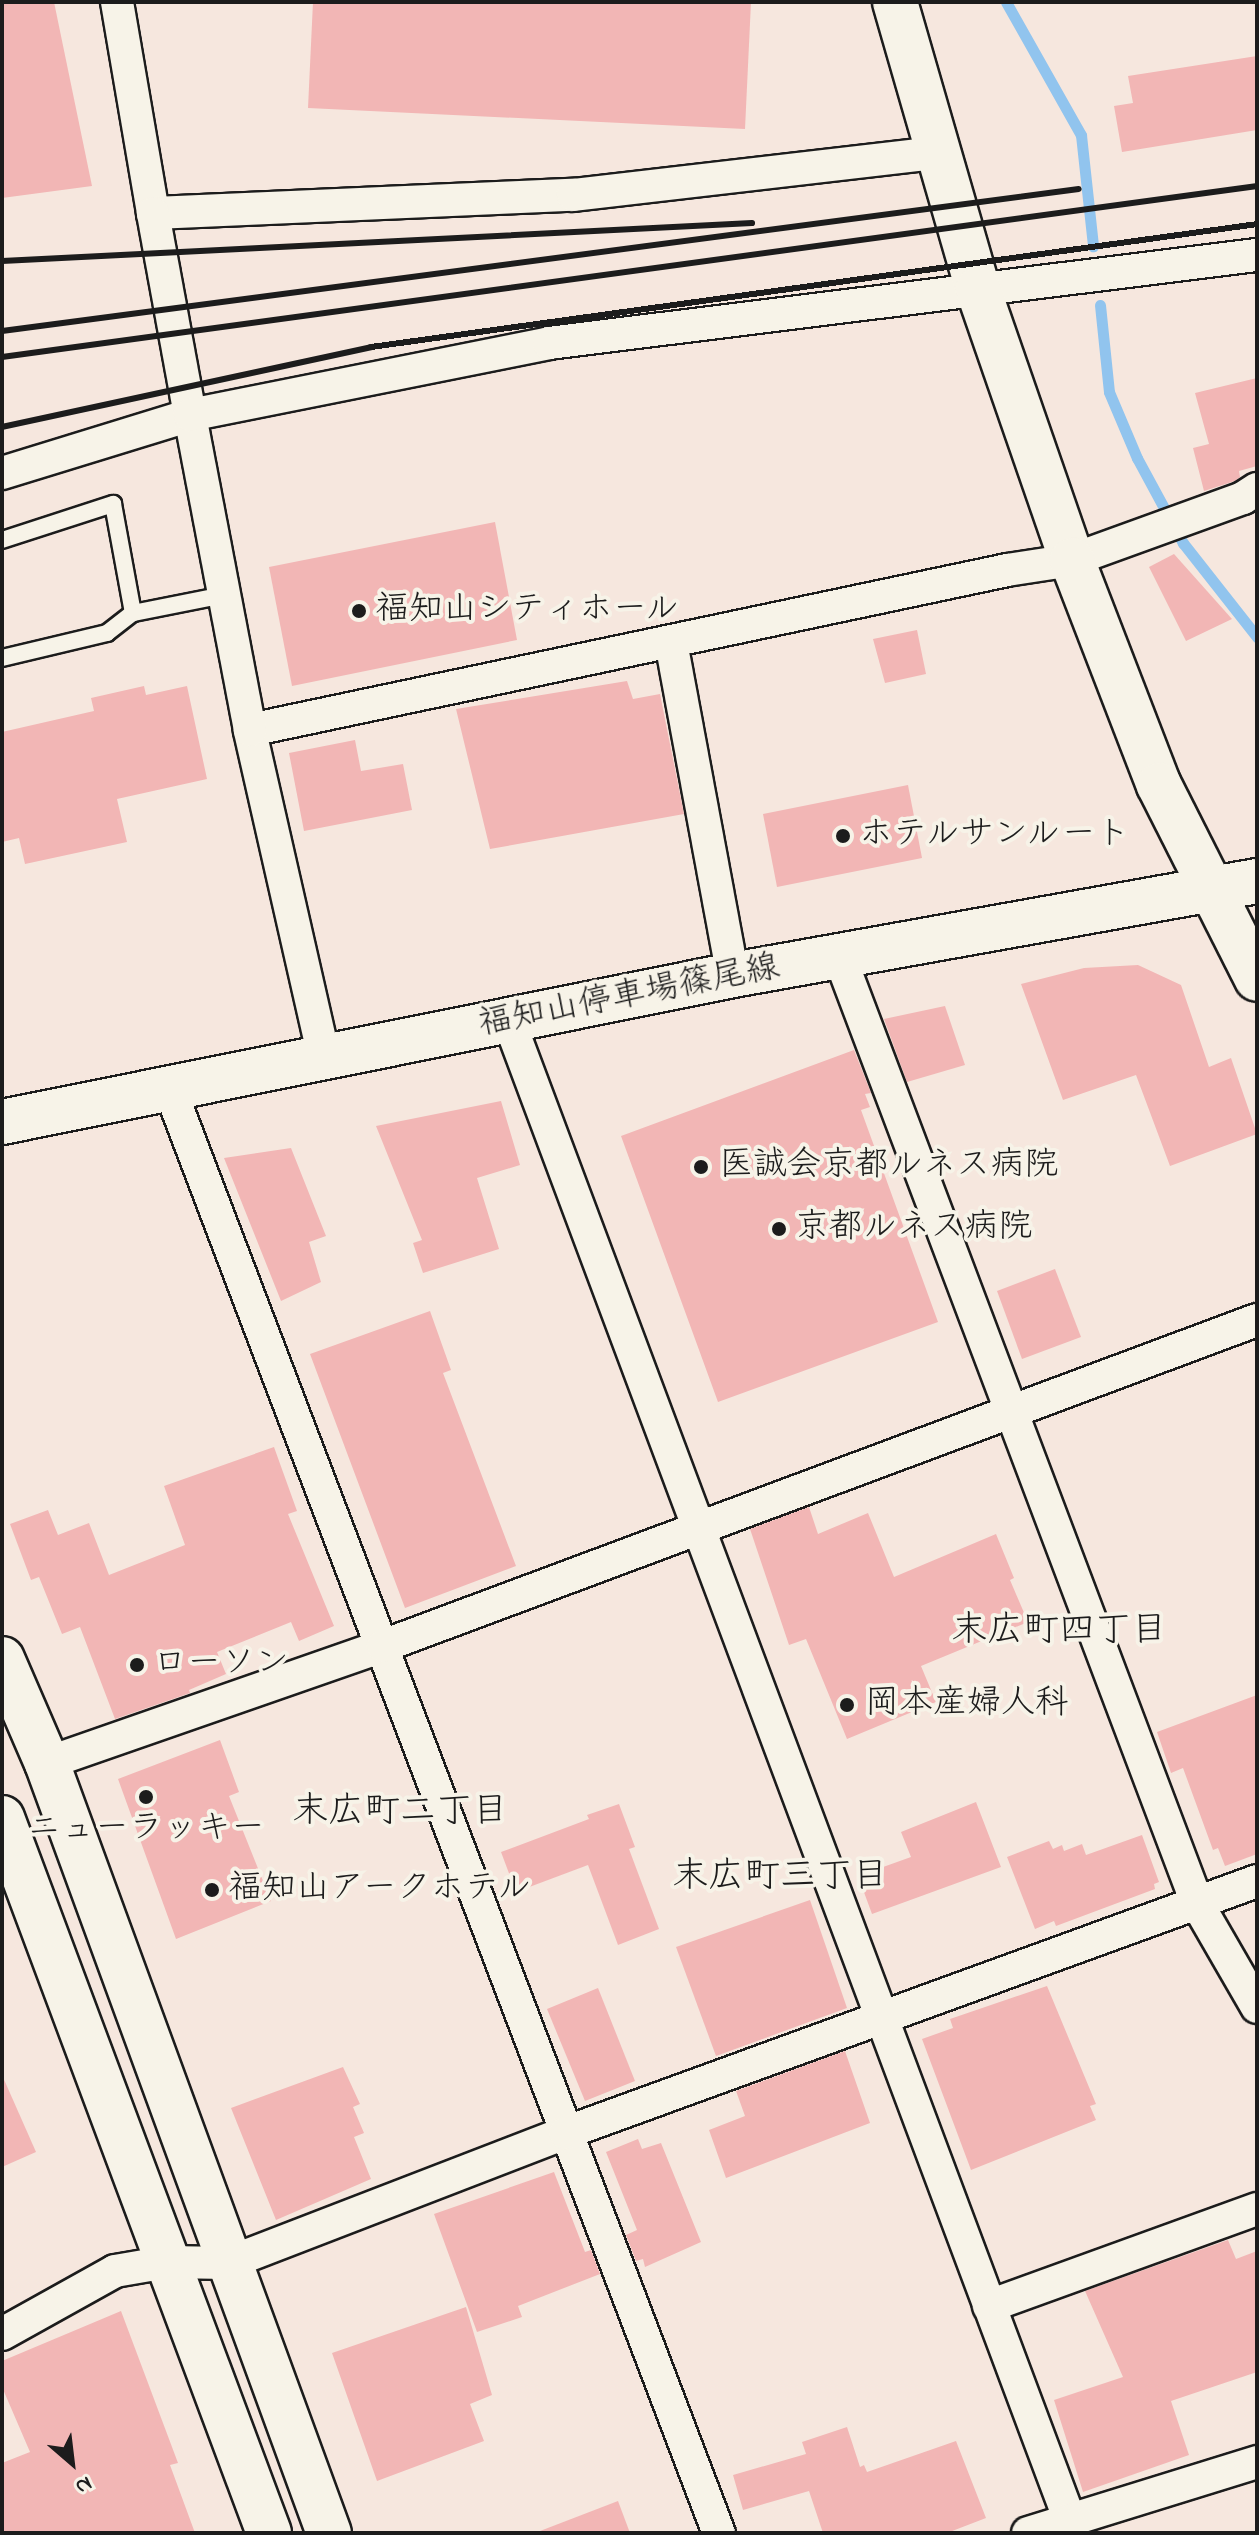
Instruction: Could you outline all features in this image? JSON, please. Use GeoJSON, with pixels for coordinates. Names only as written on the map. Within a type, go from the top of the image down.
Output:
{"type":"FeatureCollection","features":[{"type":"Feature","properties":{"kind":"street"},"geometry":{"type":"LineString","coordinates":[[117,2],[153,213],[250,730],[324,1057]]}},
{"type":"Feature","properties":{"kind":"street"},"geometry":{"type":"LineString","coordinates":[[895,2],[978,289],[1072,560],[1159,785],[1257,979]]}},
{"type":"Feature","properties":{"kind":"street"},"geometry":{"type":"LineString","coordinates":[[153,213],[573,195],[938,153]]}},
{"type":"Feature","properties":{"kind":"street"},"geometry":{"type":"LineString","coordinates":[[2,473],[190,415],[549,343],[1257,255]]}},
{"type":"Feature","properties":{"kind":"street"},"geometry":{"type":"LineString","coordinates":[[250,730],[1007,570],[1072,560],[1243,498],[1257,489]]}},
{"type":"Feature","properties":{"kind":"street"},"geometry":{"type":"LineString","coordinates":[[671,642],[733,975]]}},
{"type":"Feature","properties":{"kind":"street","name":"福知山停車場篠尾線"},"geometry":{"type":"LineString","coordinates":[[2,1122],[733,975],[1257,881]]}},
{"type":"Feature","properties":{"kind":"street"},"geometry":{"type":"LineString","coordinates":[[839,955],[1197,1903],[1257,2007]]}},
{"type":"Feature","properties":{"kind":"street"},"geometry":{"type":"LineString","coordinates":[[509,1021],[1070,2521]]}},
{"type":"Feature","properties":{"kind":"street"},"geometry":{"type":"LineString","coordinates":[[169,1087],[719,2533]]}},
{"type":"Feature","properties":{"kind":"street"},"geometry":{"type":"LineString","coordinates":[[47,1763],[383,1646],[1257,1320]]}},
{"type":"Feature","properties":{"kind":"street"},"geometry":{"type":"LineString","coordinates":[[2,1661],[47,1763],[329,2533]]}},
{"type":"Feature","properties":{"kind":"street"},"geometry":{"type":"LineString","coordinates":[[2,1818],[269,2533]]}},
{"type":"Feature","properties":{"kind":"street"},"geometry":{"type":"LineString","coordinates":[[2,2334],[115,2271],[167,2262],[228,2263],[565,2133],[1257,1881]]}},
{"type":"Feature","properties":{"kind":"street"},"geometry":{"type":"LineString","coordinates":[[989,2306],[1257,2209]]}},
{"type":"Feature","properties":{"kind":"street"},"geometry":{"type":"LineString","coordinates":[[1028,2533],[1257,2462]]}},
{"type":"Feature","properties":{"kind":"lane"},"geometry":{"type":"LineString","coordinates":[[2,540],[113,504],[133,613]]}},
{"type":"Feature","properties":{"kind":"lane"},"geometry":{"type":"LineString","coordinates":[[2,658],[107,633],[133,613],[224,595]]}},
{"type":"Feature","properties":{"kind":"building"},"geometry":{"type":"Polygon","coordinates":[[[2,2],[54,2],[92,186],[2,198],[2,2]]]}},
{"type":"Feature","properties":{"kind":"building"},"geometry":{"type":"Polygon","coordinates":[[[313,2],[751,2],[745,129],[308,108],[313,2]]]}},
{"type":"Feature","properties":{"kind":"building"},"geometry":{"type":"Polygon","coordinates":[[[1257,56],[1257,130],[1122,152],[1114,106],[1133,103],[1128,76],[1257,56]]]}},
{"type":"Feature","properties":{"kind":"building"},"geometry":{"type":"Polygon","coordinates":[[[1257,378],[1257,466],[1239,471],[1240,477],[1235,481],[1204,491],[1193,448],[1209,444],[1195,393],[1257,378]]]}},
{"type":"Feature","properties":{"kind":"building","name":"福知山シティホール"},"geometry":{"type":"Polygon","coordinates":[[[495,522],[517,640],[292,686],[269,567],[495,522]]]}},
{"type":"Feature","properties":{"kind":"building"},"geometry":{"type":"Polygon","coordinates":[[[1174,554],[1232,619],[1186,641],[1149,567],[1174,554]]]}},
{"type":"Feature","properties":{"kind":"building"},"geometry":{"type":"Polygon","coordinates":[[[917,630],[926,674],[885,683],[873,639],[917,630]]]}},
{"type":"Feature","properties":{"kind":"building"},"geometry":{"type":"Polygon","coordinates":[[[627,681],[633,699],[660,694],[684,814],[490,849],[456,709],[627,681]]]}},
{"type":"Feature","properties":{"kind":"building"},"geometry":{"type":"Polygon","coordinates":[[[144,686],[146,695],[187,686],[207,779],[117,799],[127,842],[25,864],[19,838],[2,842],[2,732],[94,711],[91,698],[144,686]]]}},
{"type":"Feature","properties":{"kind":"building"},"geometry":{"type":"Polygon","coordinates":[[[355,740],[361,771],[403,764],[412,810],[304,831],[289,753],[355,740]]]}},
{"type":"Feature","properties":{"kind":"building","name":"ホテルサンルート"},"geometry":{"type":"Polygon","coordinates":[[[908,785],[922,858],[777,887],[763,814],[908,785]]]}},
{"type":"Feature","properties":{"kind":"building"},"geometry":{"type":"Polygon","coordinates":[[[1138,965],[1181,985],[1209,1067],[1231,1058],[1257,1134],[1170,1166],[1136,1075],[1063,1100],[1021,984],[1084,968],[1138,965]]]}},
{"type":"Feature","properties":{"kind":"building"},"geometry":{"type":"Polygon","coordinates":[[[945,1006],[965,1065],[907,1082],[884,1019],[945,1006]]]}},
{"type":"Feature","properties":{"kind":"building","name":"京都ルネス病院"},"geometry":{"type":"Polygon","coordinates":[[[854,1050],[871,1093],[865,1094],[870,1107],[861,1110],[938,1322],[718,1402],[621,1136],[854,1050]]]}},
{"type":"Feature","properties":{"kind":"building"},"geometry":{"type":"Polygon","coordinates":[[[501,1101],[520,1165],[477,1178],[499,1249],[423,1273],[413,1243],[422,1240],[376,1126],[501,1101]]]}},
{"type":"Feature","properties":{"kind":"building"},"geometry":{"type":"Polygon","coordinates":[[[291,1148],[326,1236],[309,1242],[321,1282],[281,1301],[224,1158],[291,1148]]]}},
{"type":"Feature","properties":{"kind":"building"},"geometry":{"type":"Polygon","coordinates":[[[1055,1269],[1081,1337],[1022,1359],[997,1291],[1055,1269]]]}},
{"type":"Feature","properties":{"kind":"building"},"geometry":{"type":"Polygon","coordinates":[[[430,1311],[451,1370],[443,1373],[516,1566],[405,1608],[310,1354],[430,1311]]]}},
{"type":"Feature","properties":{"kind":"building"},"geometry":{"type":"Polygon","coordinates":[[[274,1447],[297,1511],[288,1514],[334,1626],[299,1641],[291,1622],[217,1652],[226,1674],[189,1690],[190,1693],[115,1719],[80,1627],[62,1634],[39,1577],[31,1580],[10,1524],[48,1510],[58,1535],[89,1523],[109,1575],[185,1545],[164,1486],[274,1447]]]}},
{"type":"Feature","properties":{"kind":"building"},"geometry":{"type":"Polygon","coordinates":[[[809,1507],[818,1534],[868,1513],[894,1577],[996,1534],[1014,1578],[1010,1580],[1028,1622],[921,1666],[936,1702],[847,1739],[806,1639],[789,1645],[750,1529],[809,1507]]]}},
{"type":"Feature","properties":{"kind":"building"},"geometry":{"type":"Polygon","coordinates":[[[1257,1695],[1257,1854],[1225,1866],[1218,1848],[1213,1850],[1183,1768],[1171,1773],[1157,1732],[1257,1695]]]}},
{"type":"Feature","properties":{"kind":"building"},"geometry":{"type":"Polygon","coordinates":[[[220,1740],[239,1792],[229,1796],[271,1901],[176,1939],[118,1779],[220,1740]]]}},
{"type":"Feature","properties":{"kind":"building"},"geometry":{"type":"Polygon","coordinates":[[[976,1802],[1001,1867],[872,1914],[858,1876],[911,1857],[901,1832],[976,1802]]]}},
{"type":"Feature","properties":{"kind":"building"},"geometry":{"type":"Polygon","coordinates":[[[619,1804],[635,1847],[629,1849],[659,1929],[618,1945],[588,1865],[516,1892],[501,1852],[589,1819],[587,1815],[619,1804]]]}},
{"type":"Feature","properties":{"kind":"building"},"geometry":{"type":"Polygon","coordinates":[[[1142,1835],[1159,1882],[1154,1884],[1155,1889],[1056,1926],[1054,1921],[1035,1929],[1007,1857],[1049,1841],[1053,1849],[1062,1845],[1064,1851],[1082,1844],[1086,1855],[1142,1835]]]}},
{"type":"Feature","properties":{"kind":"building"},"geometry":{"type":"Polygon","coordinates":[[[810,1900],[847,2008],[716,2056],[676,1947],[810,1900]]]}},
{"type":"Feature","properties":{"kind":"building"},"geometry":{"type":"Polygon","coordinates":[[[1047,1986],[1096,2104],[1090,2106],[1096,2120],[971,2170],[922,2039],[953,2028],[950,2019],[1047,1986]]]}},
{"type":"Feature","properties":{"kind":"building"},"geometry":{"type":"Polygon","coordinates":[[[598,1988],[635,2081],[585,2101],[547,2009],[598,1988]]]}},
{"type":"Feature","properties":{"kind":"building"},"geometry":{"type":"Polygon","coordinates":[[[845,2051],[870,2123],[726,2178],[709,2130],[745,2116],[736,2091],[845,2051]]]}},
{"type":"Feature","properties":{"kind":"building"},"geometry":{"type":"Polygon","coordinates":[[[343,2067],[360,2104],[353,2107],[364,2133],[354,2137],[371,2179],[276,2220],[231,2108],[343,2067]]]}},
{"type":"Feature","properties":{"kind":"building"},"geometry":{"type":"Polygon","coordinates":[[[2,2075],[36,2152],[2,2167],[2,2075]]]}},
{"type":"Feature","properties":{"kind":"building"},"geometry":{"type":"Polygon","coordinates":[[[638,2139],[642,2149],[661,2143],[701,2242],[645,2267],[643,2259],[636,2261],[626,2235],[637,2230],[606,2152],[638,2139]]]}},
{"type":"Feature","properties":{"kind":"building"},"geometry":{"type":"Polygon","coordinates":[[[554,2172],[585,2252],[591,2250],[600,2274],[518,2306],[522,2317],[477,2332],[434,2214],[554,2172]]]}},
{"type":"Feature","properties":{"kind":"building"},"geometry":{"type":"Polygon","coordinates":[[[1228,2240],[1236,2259],[1257,2251],[1257,2372],[1171,2401],[1189,2455],[1083,2492],[1054,2400],[1123,2377],[1085,2291],[1228,2240]]]}},
{"type":"Feature","properties":{"kind":"building"},"geometry":{"type":"Polygon","coordinates":[[[466,2307],[492,2395],[470,2404],[484,2441],[377,2481],[332,2353],[466,2307]]]}},
{"type":"Feature","properties":{"kind":"building"},"geometry":{"type":"Polygon","coordinates":[[[121,2311],[178,2463],[170,2465],[195,2533],[2,2533],[2,2463],[30,2452],[2,2387],[2,2361],[121,2311]]]}},
{"type":"Feature","properties":{"kind":"building"},"geometry":{"type":"Polygon","coordinates":[[[847,2427],[860,2467],[864,2465],[867,2472],[956,2441],[986,2518],[947,2533],[823,2533],[809,2491],[743,2510],[733,2475],[806,2454],[802,2442],[847,2427]]]}},
{"type":"Feature","properties":{"kind":"building"},"geometry":{"type":"Polygon","coordinates":[[[618,2501],[630,2533],[540,2533],[540,2531],[618,2501]]]}},
{"type":"Feature","properties":{"kind":"waterway"},"geometry":{"type":"LineString","coordinates":[[1006,2],[1081,135],[1093,246]]}},
{"type":"Feature","properties":{"kind":"waterway"},"geometry":{"type":"LineString","coordinates":[[1100,305],[1109,392],[1137,458],[1183,543],[1257,637]]}},
{"type":"Feature","properties":{"kind":"railway"},"geometry":{"type":"LineString","coordinates":[[2,357],[1257,186]]}},
{"type":"Feature","properties":{"kind":"railway"},"geometry":{"type":"LineString","coordinates":[[2,331],[1079,189]]}},
{"type":"Feature","properties":{"kind":"railway"},"geometry":{"type":"LineString","coordinates":[[2,261],[752,223]]}},
{"type":"Feature","properties":{"kind":"railway"},"geometry":{"type":"LineString","coordinates":[[2,427],[371,347],[1257,224]]}},
{"type":"Feature","properties":{"kind":"place","name":"福知山シティホール"},"geometry":{"type":"Point","coordinates":[359,611]}},
{"type":"Feature","properties":{"kind":"place","name":"ホテルサンルート"},"geometry":{"type":"Point","coordinates":[843,836]}},
{"type":"Feature","properties":{"kind":"place","name":"医誠会京都ルネス病院"},"geometry":{"type":"Point","coordinates":[701,1167]}},
{"type":"Feature","properties":{"kind":"place","name":"京都ルネス病院"},"geometry":{"type":"Point","coordinates":[779,1229]}},
{"type":"Feature","properties":{"kind":"place","name":"ローソン"},"geometry":{"type":"Point","coordinates":[137,1665]}},
{"type":"Feature","properties":{"kind":"place","name":"岡本産婦人科"},"geometry":{"type":"Point","coordinates":[847,1705]}},
{"type":"Feature","properties":{"kind":"place","name":"ニューラッキー"},"geometry":{"type":"Point","coordinates":[146,1797]}},
{"type":"Feature","properties":{"kind":"place","name":"福知山アークホテル"},"geometry":{"type":"Point","coordinates":[212,1890]}},
{"type":"Feature","properties":{"kind":"district","name":"末広町四丁目"},"geometry":{"type":"Point","coordinates":[1059,1632]}},
{"type":"Feature","properties":{"kind":"district","name":"末広町二丁目"},"geometry":{"type":"Point","coordinates":[400,1813]}},
{"type":"Feature","properties":{"kind":"district","name":"末広町三丁目"},"geometry":{"type":"Point","coordinates":[780,1878]}}]}
